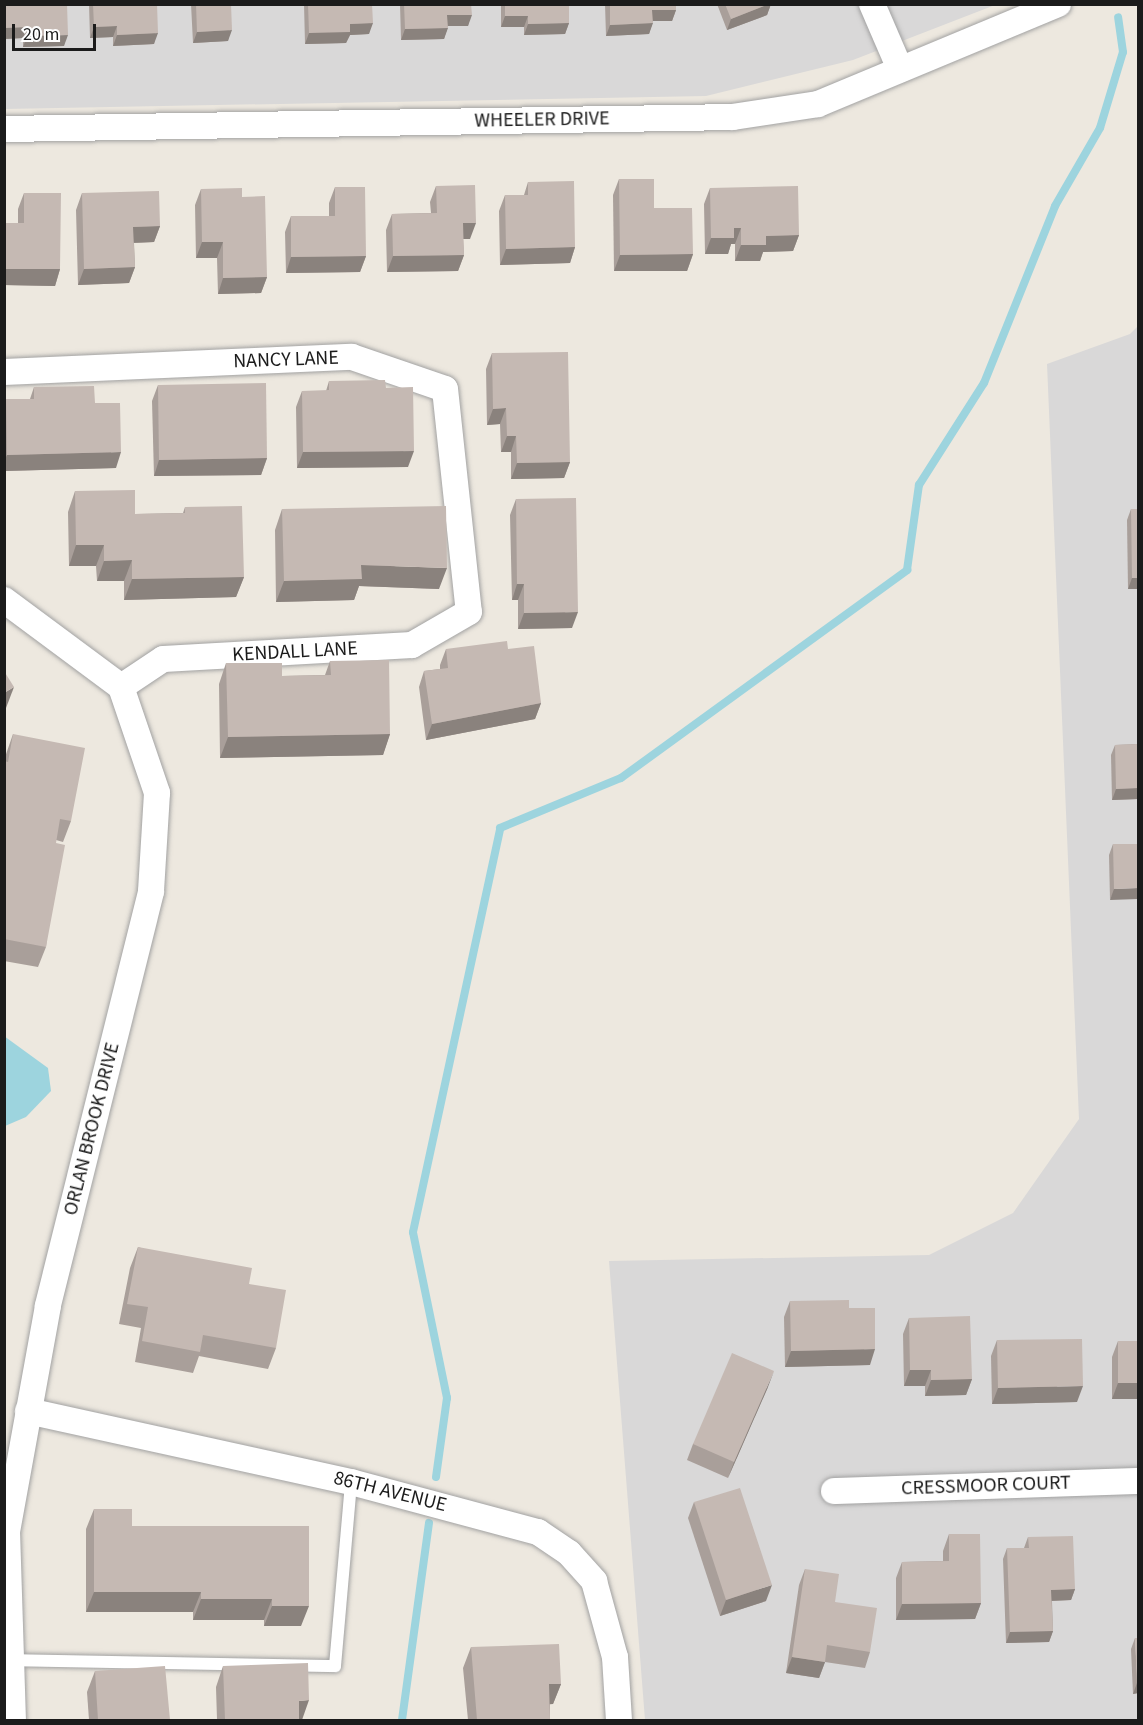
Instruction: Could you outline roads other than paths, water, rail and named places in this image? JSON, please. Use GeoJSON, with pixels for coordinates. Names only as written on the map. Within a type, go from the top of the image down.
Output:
{"type":"FeatureCollection","features":[{"type":"Feature","properties":{"kind":"street"},"geometry":{"type":"LineString","coordinates":[[872,4],[900,69]]}},
{"type":"Feature","properties":{"kind":"street","name":"WHEELER DRIVE"},"geometry":{"type":"LineString","coordinates":[[4,129],[733,117],[818,104],[1058,4]]}},
{"type":"Feature","properties":{"kind":"street","name":"NANCY LANE"},"geometry":{"type":"LineString","coordinates":[[4,372],[352,357],[445,389],[469,612]]}},
{"type":"Feature","properties":{"kind":"street"},"geometry":{"type":"LineString","coordinates":[[4,600],[121,687]]}},
{"type":"Feature","properties":{"kind":"street","name":"KENDALL LANE"},"geometry":{"type":"LineString","coordinates":[[121,687],[163,659],[412,645],[469,612]]}},
{"type":"Feature","properties":{"kind":"street","name":"ORLAN BROOK DRIVE"},"geometry":{"type":"LineString","coordinates":[[13,1720],[7,1628],[7,1531],[48,1306],[151,891],[157,793],[121,687]]}},
{"type":"Feature","properties":{"kind":"street","name":"86TH AVENUE"},"geometry":{"type":"LineString","coordinates":[[28,1411],[351,1482],[528,1528],[569,1553],[594,1581],[607,1614],[619,1720]]}},
{"type":"Feature","properties":{"kind":"street","name":"CRESSMOOR COURT"},"geometry":{"type":"LineString","coordinates":[[834,1491],[1138,1480]]}},
{"type":"Feature","properties":{"kind":"lane"},"geometry":{"type":"LineString","coordinates":[[10,1660],[335,1666],[351,1482]]}},
{"type":"Feature","properties":{"kind":"water"},"geometry":{"type":"Polygon","coordinates":[[[4,1036],[48,1068],[51,1091],[26,1117],[5,1126],[4,1036]]]}},
{"type":"Feature","properties":{"kind":"waterway"},"geometry":{"type":"LineString","coordinates":[[436,1477],[447,1398],[413,1232],[500,828],[621,778],[907,570],[919,485],[984,383],[1055,206],[1100,128],[1123,52],[1118,17]]}},
{"type":"Feature","properties":{"kind":"waterway"},"geometry":{"type":"LineString","coordinates":[[402,1720],[429,1523]]}}]}
